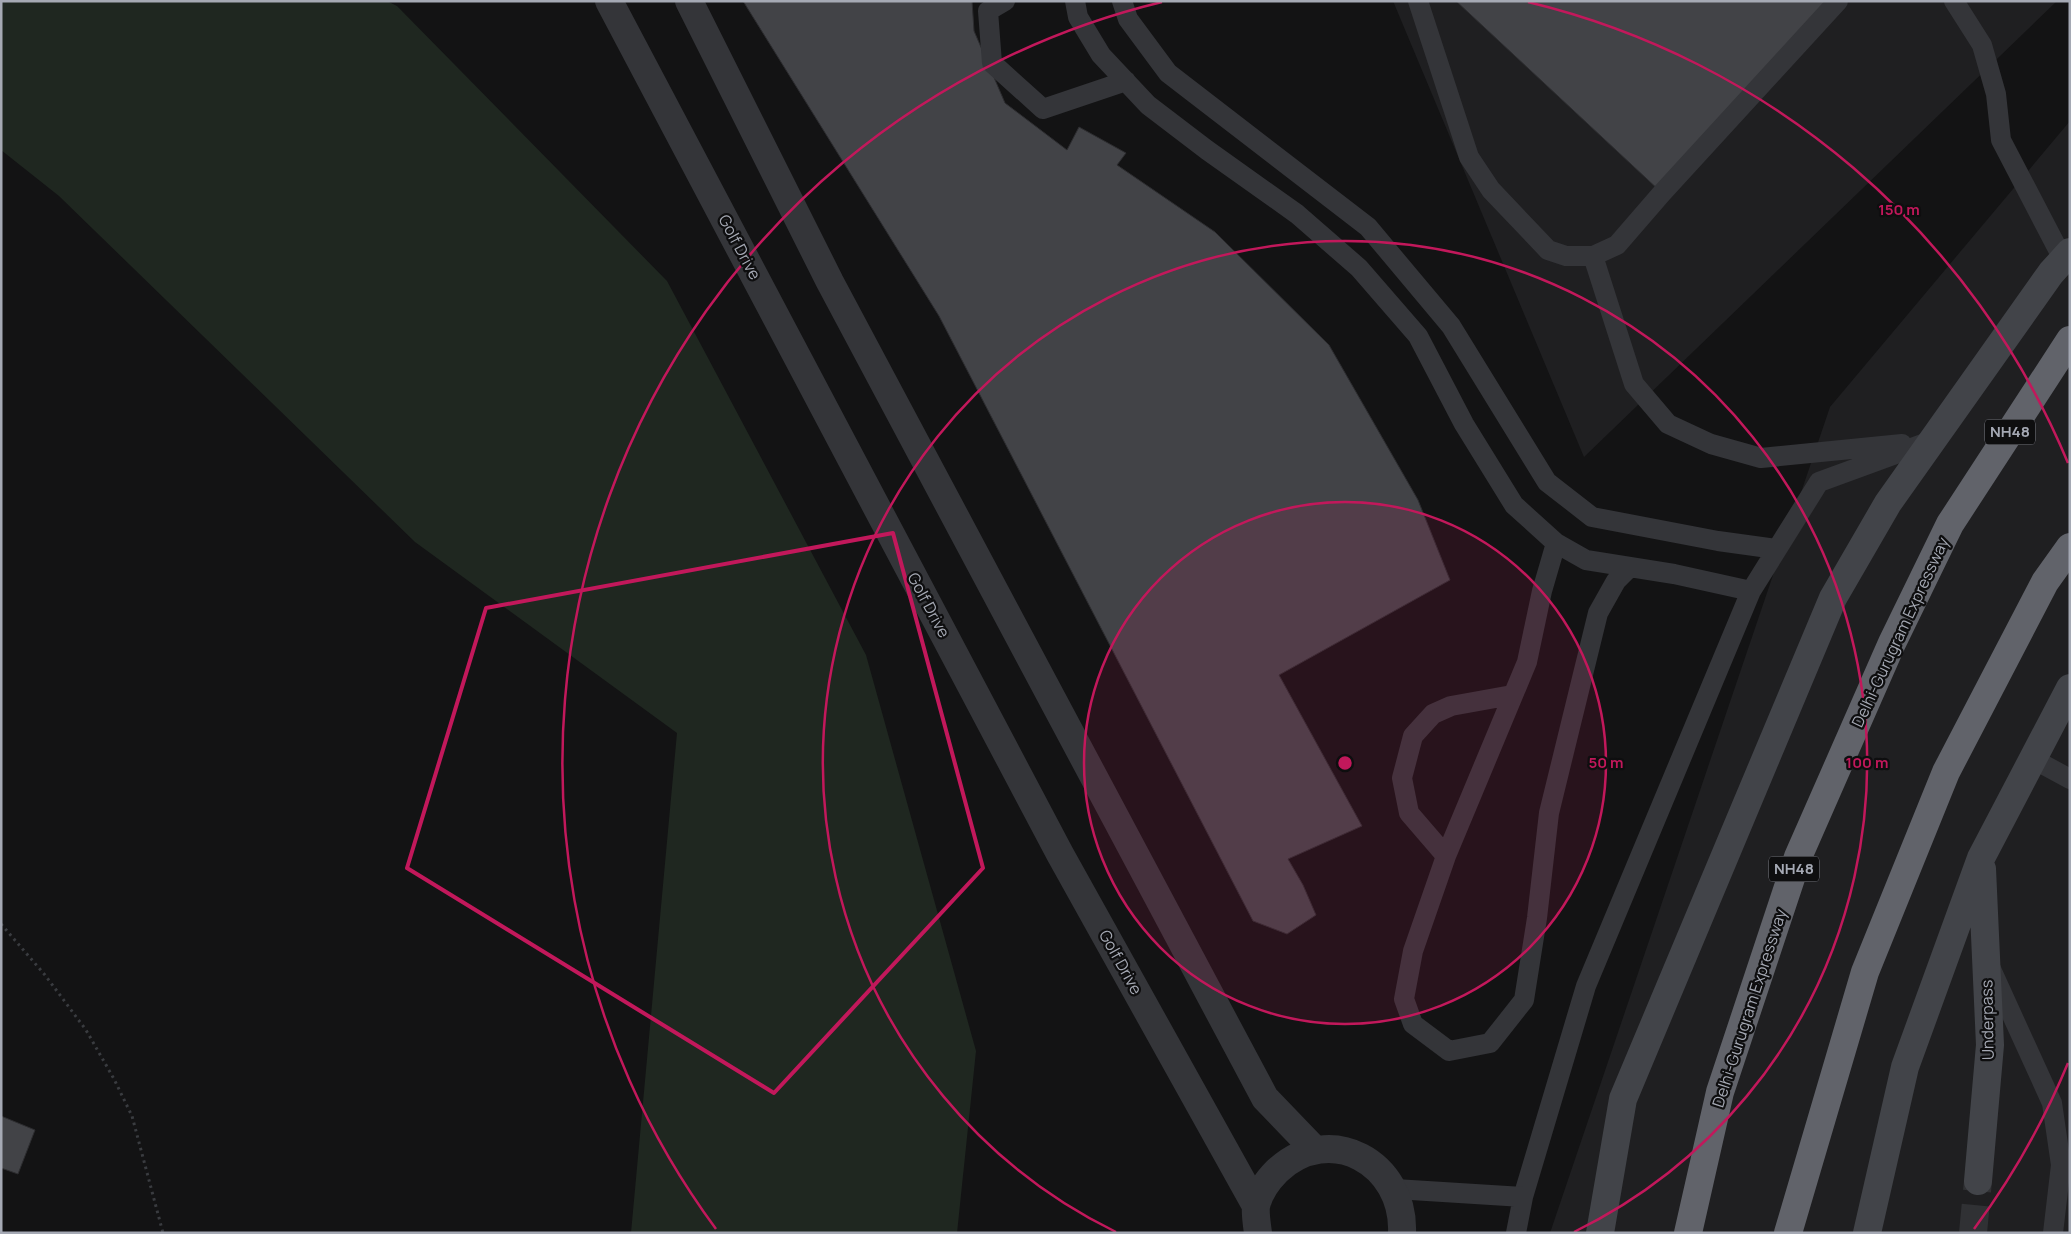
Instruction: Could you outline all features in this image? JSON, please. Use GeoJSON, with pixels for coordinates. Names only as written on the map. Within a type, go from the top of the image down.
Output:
{"type":"FeatureCollection","features":[{"type":"Feature","properties":{"kind":"highway","name":"Delhi-Gurugram Expressway"},"geometry":{"type":"LineString","coordinates":[[1688,1233],[1720,1092],[1798,858],[1892,643],[1950,524],[2070,340]]}},
{"type":"Feature","properties":{"kind":"highway"},"geometry":{"type":"LineString","coordinates":[[1788,1233],[1866,972],[1946,772],[2045,582],[2070,547]]}},
{"type":"Feature","properties":{"kind":"main road"},"geometry":{"type":"LineString","coordinates":[[1600,1233],[1623,1099],[1833,598],[1888,503],[2067,255]]}},
{"type":"Feature","properties":{"kind":"main road"},"geometry":{"type":"LineString","coordinates":[[1867,1233],[1905,1067],[1982,858],[2070,688]]}},
{"type":"Feature","properties":{"kind":"main road","name":"Underpass"},"geometry":{"type":"LineString","coordinates":[[1978,1181],[1990,1045],[1982,858]]}},
{"type":"Feature","properties":{"kind":"street","name":"Golf Drive"},"geometry":{"type":"LineString","coordinates":[[609,1],[1257,1220]]}},
{"type":"Feature","properties":{"kind":"street"},"geometry":{"type":"LineString","coordinates":[[689,1],[834,290],[1265,1098],[1314,1150]]}},
{"type":"Feature","properties":{"kind":"street"},"geometry":{"type":"LineString","coordinates":[[1257,1220],[1267,1180],[1288,1160],[1314,1150],[1338,1150],[1361,1156],[1381,1170],[1395,1189],[1402,1210],[1402,1233]]}},
{"type":"Feature","properties":{"kind":"lane"},"geometry":{"type":"LineString","coordinates":[[1005,1],[988,11],[992,63],[1042,109],[1126,81]]}},
{"type":"Feature","properties":{"kind":"lane"},"geometry":{"type":"LineString","coordinates":[[1075,1],[1078,17],[1101,54],[1148,105],[1297,214],[1360,268],[1418,336],[1464,424],[1514,505],[1556,543],[1586,560],[1600,564],[1630,566],[1751,591]]}},
{"type":"Feature","properties":{"kind":"lane"},"geometry":{"type":"LineString","coordinates":[[1122,1],[1128,19],[1168,73],[1368,227],[1451,326],[1546,482],[1592,517],[1718,541],[1776,549]]}},
{"type":"Feature","properties":{"kind":"lane"},"geometry":{"type":"LineString","coordinates":[[1418,1],[1469,157],[1491,190],[1548,250],[1566,256],[1593,256],[1617,245],[1662,193],[1838,1]]}},
{"type":"Feature","properties":{"kind":"lane"},"geometry":{"type":"LineString","coordinates":[[1954,1],[1982,45],[1996,94],[2001,140],[2067,255]]}},
{"type":"Feature","properties":{"kind":"lane"},"geometry":{"type":"LineString","coordinates":[[1593,256],[1634,384],[1668,424],[1711,444],[1761,458],[1931,441]]}},
{"type":"Feature","properties":{"kind":"lane"},"geometry":{"type":"LineString","coordinates":[[1516,1233],[1523,1197],[1586,986],[1751,591],[1820,482],[1931,441]]}},
{"type":"Feature","properties":{"kind":"lane"},"geometry":{"type":"LineString","coordinates":[[1556,543],[1542,591],[1527,662],[1446,856],[1413,951],[1404,999],[1413,1024],[1449,1051],[1490,1043],[1524,1000],[1537,918],[1549,813],[1593,632],[1598,613],[1616,581],[1630,566]]}},
{"type":"Feature","properties":{"kind":"lane"},"geometry":{"type":"LineString","coordinates":[[1446,856],[1409,813],[1402,778],[1413,736],[1433,714],[1451,706],[1512,695]]}},
{"type":"Feature","properties":{"kind":"lane"},"geometry":{"type":"LineString","coordinates":[[2033,759],[2070,779]]}},
{"type":"Feature","properties":{"kind":"lane"},"geometry":{"type":"LineString","coordinates":[[1986,959],[2052,1103],[2061,1164],[2053,1233]]}},
{"type":"Feature","properties":{"kind":"lane"},"geometry":{"type":"LineString","coordinates":[[1395,1189],[1523,1197]]}},
{"type":"Feature","properties":{"kind":"path"},"geometry":{"type":"LineString","coordinates":[[1,924],[45,975],[86,1030],[114,1079],[132,1116],[163,1233]]}},
{"type":"Feature","properties":{"kind":"highlighted area"},"geometry":{"type":"Polygon","coordinates":[[[893,533],[983,868],[774,1093],[407,868],[486,608],[893,533]]]}},
{"type":"Feature","properties":{"kind":"shaded area"},"geometry":{"type":"Polygon","coordinates":[[[1,1],[387,1],[397,6],[667,281],[866,655],[976,1051],[957,1233],[631,1233],[677,733],[415,542],[59,196],[1,150],[1,1]]]}},
{"type":"Feature","properties":{"kind":"shaded area"},"geometry":{"type":"Polygon","coordinates":[[[1393,1],[2057,1],[1584,457],[1393,1]]]}},
{"type":"Feature","properties":{"kind":"shaded area"},"geometry":{"type":"Polygon","coordinates":[[[2070,121],[2070,1233],[1550,1233],[1830,407],[2070,121]]]}},
{"type":"Feature","properties":{"kind":"building"},"geometry":{"type":"Polygon","coordinates":[[[743,1],[972,1],[974,31],[1005,103],[1067,150],[1079,127],[1126,153],[1117,165],[1215,232],[1329,345],[1418,500],[1450,580],[1279,675],[1362,826],[1288,859],[1303,885],[1316,915],[1287,934],[1253,921],[939,316],[743,1]]]}},
{"type":"Feature","properties":{"kind":"building"},"geometry":{"type":"Polygon","coordinates":[[[1456,1],[1838,1],[1662,193],[1456,1]]]}},
{"type":"Feature","properties":{"kind":"building"},"geometry":{"type":"Polygon","coordinates":[[[1,1116],[35,1130],[18,1174],[1,1168],[1,1116]]]}},
{"type":"Feature","properties":{"kind":"tunnel"},"geometry":{"type":"LineString","coordinates":[[1973,1233],[1978,1181]]}}]}
